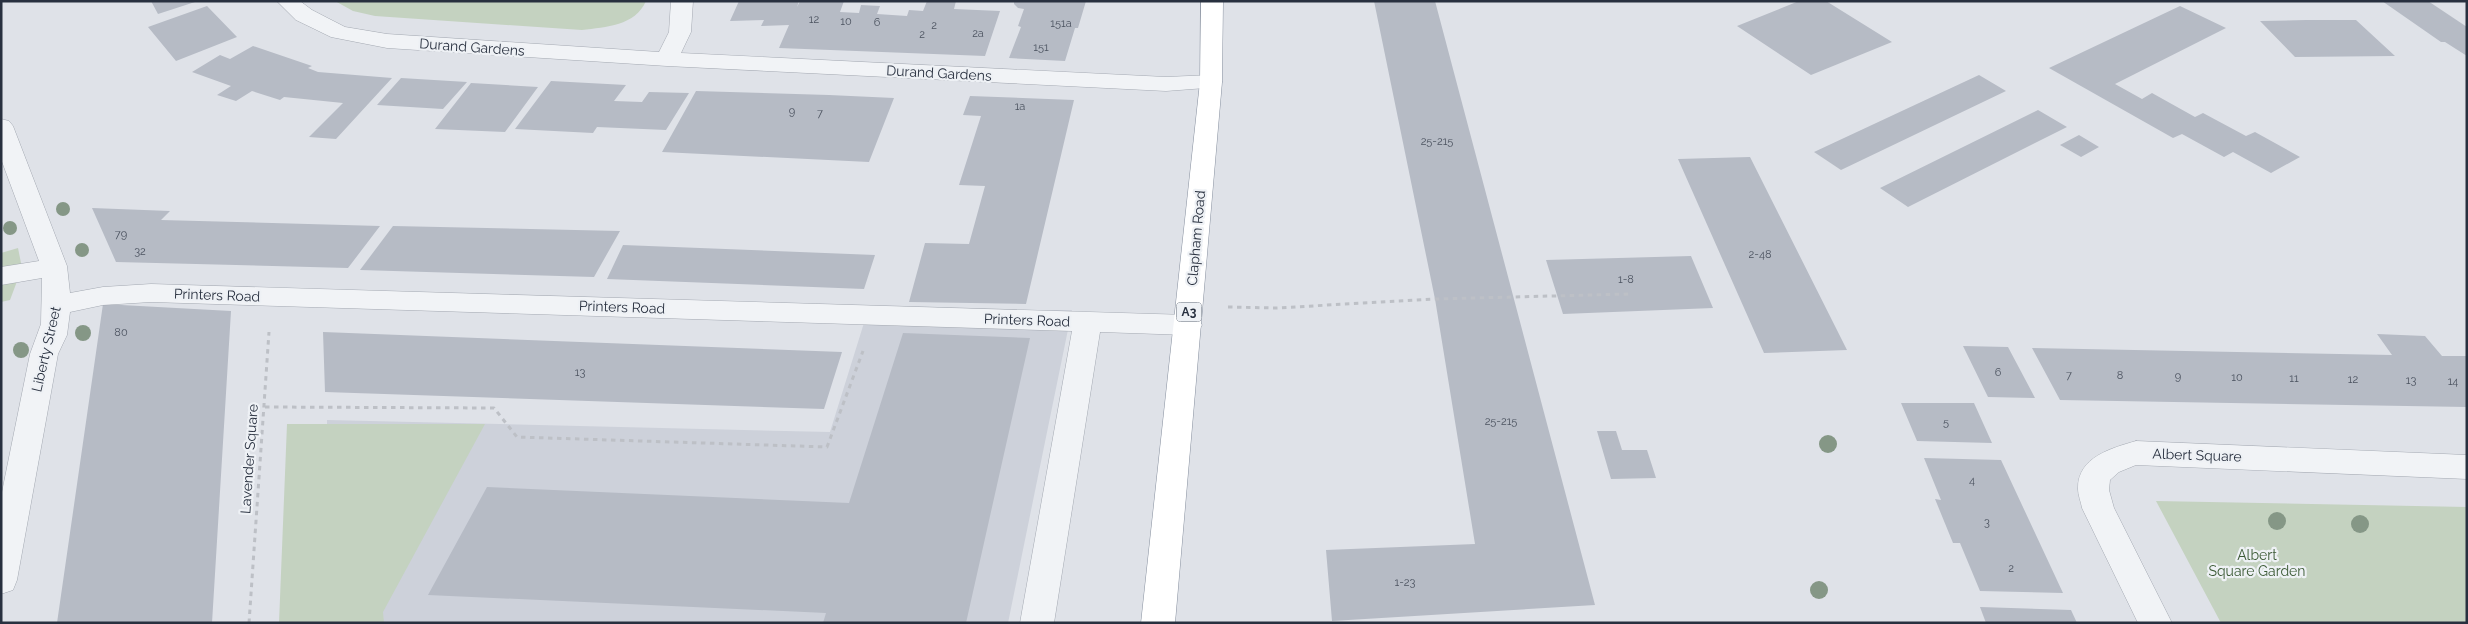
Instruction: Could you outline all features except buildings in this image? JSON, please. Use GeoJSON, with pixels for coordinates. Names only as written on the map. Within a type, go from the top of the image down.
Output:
{"type":"FeatureCollection","features":[{"type":"Feature","properties":{"kind":"highway","name":"Clapham Road"},"geometry":{"type":"LineString","coordinates":[[1158,623],[1210,82],[1212,1]]}},
{"type":"Feature","properties":{"kind":"street","name":"Durand Gardens"},"geometry":{"type":"LineString","coordinates":[[287,1],[304,15],[339,32],[387,41],[667,59],[1141,84],[1210,82]]}},
{"type":"Feature","properties":{"kind":"street"},"geometry":{"type":"LineString","coordinates":[[667,59],[680,32],[682,1]]}},
{"type":"Feature","properties":{"kind":"street","name":"Liberty Street"},"geometry":{"type":"LineString","coordinates":[[1,126],[54,266],[58,285],[57,305],[49,347],[44,354],[1,580]]}},
{"type":"Feature","properties":{"kind":"street"},"geometry":{"type":"LineString","coordinates":[[1,276],[54,266]]}},
{"type":"Feature","properties":{"kind":"street","name":"Printers Road"},"geometry":{"type":"LineString","coordinates":[[57,305],[103,296],[151,293],[1088,322],[1189,316]]}},
{"type":"Feature","properties":{"kind":"street"},"geometry":{"type":"LineString","coordinates":[[1037,623],[1088,322]]}},
{"type":"Feature","properties":{"kind":"street","name":"Albert Square"},"geometry":{"type":"LineString","coordinates":[[2155,623],[2098,508],[2093,489],[2097,474],[2111,459],[2136,453],[2467,467]]}},
{"type":"Feature","properties":{"kind":"path"},"geometry":{"type":"LineString","coordinates":[[1189,316],[1276,308],[1434,299],[1629,294]]}},
{"type":"Feature","properties":{"kind":"path","name":"Lavender Square"},"geometry":{"type":"LineString","coordinates":[[249,623],[272,297]]}},
{"type":"Feature","properties":{"kind":"path"},"geometry":{"type":"LineString","coordinates":[[264,407],[494,408],[517,437],[827,447],[876,315]]}},
{"type":"Feature","properties":{"kind":"shaded area"},"geometry":{"type":"Polygon","coordinates":[[[868,310],[1072,310],[1008,623],[328,623],[327,420],[830,432],[868,310]]]}},
{"type":"Feature","properties":{"kind":"green space"},"geometry":{"type":"Polygon","coordinates":[[[335,1],[646,1],[635,16],[619,24],[582,30],[375,16],[353,11],[335,1]]]}},
{"type":"Feature","properties":{"kind":"green space"},"geometry":{"type":"Polygon","coordinates":[[[18,248],[22,268],[10,300],[1,302],[1,253],[18,248]]]}},
{"type":"Feature","properties":{"kind":"green space"},"geometry":{"type":"Polygon","coordinates":[[[287,424],[485,424],[383,612],[384,623],[279,623],[287,424]]]}},
{"type":"Feature","properties":{"kind":"green space","name":"Albert Square Garden"},"geometry":{"type":"Polygon","coordinates":[[[2156,501],[2467,507],[2467,623],[2221,623],[2156,501]]]}}]}
